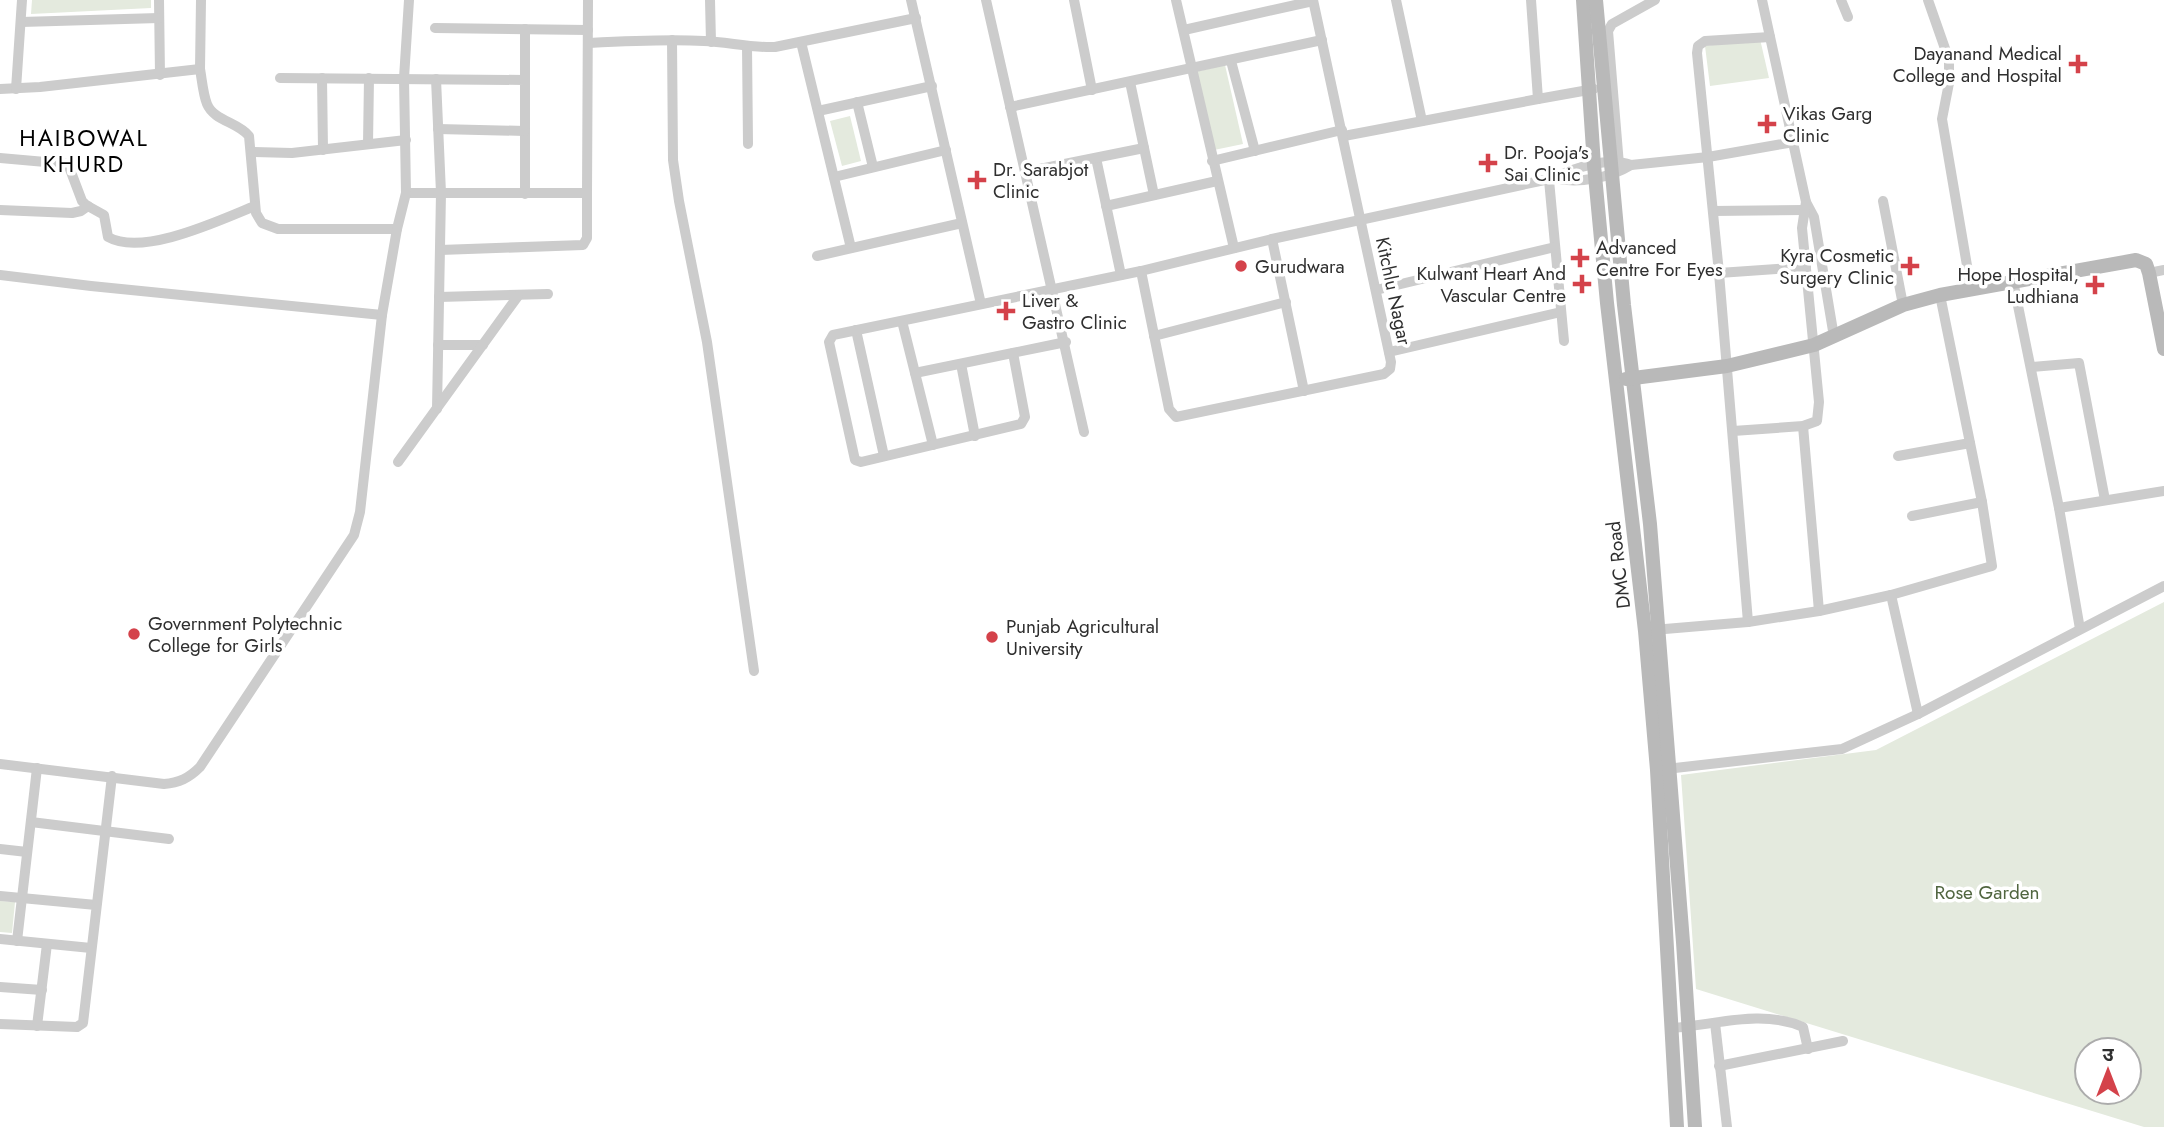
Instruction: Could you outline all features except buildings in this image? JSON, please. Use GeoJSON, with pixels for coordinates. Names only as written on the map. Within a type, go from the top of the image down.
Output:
{"type":"FeatureCollection","features":[{"type":"Feature","properties":{"kind":"street"},"geometry":{"type":"LineString","coordinates":[[16,89],[22,0]]}},
{"type":"Feature","properties":{"kind":"street"},"geometry":{"type":"LineString","coordinates":[[159,0],[160,75]]}},
{"type":"Feature","properties":{"kind":"street"},"geometry":{"type":"LineString","coordinates":[[201,0],[200,69],[207,104],[211,110],[246,131],[249,136],[256,212],[262,223],[278,229],[397,229]]}},
{"type":"Feature","properties":{"kind":"street"},"geometry":{"type":"LineString","coordinates":[[0,764],[164,784],[182,780],[194,773],[354,535],[360,512],[382,315],[406,193],[404,78],[409,0]]}},
{"type":"Feature","properties":{"kind":"street"},"geometry":{"type":"LineString","coordinates":[[440,250],[583,245],[587,238],[588,0]]}},
{"type":"Feature","properties":{"kind":"street"},"geometry":{"type":"LineString","coordinates":[[710,0],[711,41]]}},
{"type":"Feature","properties":{"kind":"street"},"geometry":{"type":"LineString","coordinates":[[911,0],[981,304]]}},
{"type":"Feature","properties":{"kind":"street"},"geometry":{"type":"LineString","coordinates":[[986,0],[1066,342],[1084,432]]}},
{"type":"Feature","properties":{"kind":"street"},"geometry":{"type":"LineString","coordinates":[[1074,0],[1092,90]]}},
{"type":"Feature","properties":{"kind":"street"},"geometry":{"type":"LineString","coordinates":[[1176,0],[1234,248]]}},
{"type":"Feature","properties":{"kind":"street"},"geometry":{"type":"LineString","coordinates":[[1396,0],[1422,121]]}},
{"type":"Feature","properties":{"kind":"street"},"geometry":{"type":"LineString","coordinates":[[1531,0],[1538,99]]}},
{"type":"Feature","properties":{"kind":"street","name":"DMC Road"},"geometry":{"type":"LineString","coordinates":[[1583,0],[1596,89],[1595,171],[1615,380],[1652,630],[1680,1027],[1677,1127]]}},
{"type":"Feature","properties":{"kind":"street"},"geometry":{"type":"LineString","coordinates":[[1596,0],[1596,89],[1615,168]]}},
{"type":"Feature","properties":{"kind":"street"},"geometry":{"type":"LineString","coordinates":[[1655,0],[1612,24],[1608,31],[1615,168],[1632,378],[1650,524],[1652,630],[1748,622],[1819,611],[1891,596],[1992,566],[1982,502],[1940,295]]}},
{"type":"Feature","properties":{"kind":"street"},"geometry":{"type":"LineString","coordinates":[[1733,432],[1802,426],[1812,424],[1818,417],[1802,228],[1805,206],[1794,142],[1762,0]]}},
{"type":"Feature","properties":{"kind":"street"},"geometry":{"type":"LineString","coordinates":[[1841,0],[1848,17]]}},
{"type":"Feature","properties":{"kind":"street"},"geometry":{"type":"LineString","coordinates":[[1928,0],[1949,60],[1949,83],[1941,119],[1971,289]]}},
{"type":"Feature","properties":{"kind":"street"},"geometry":{"type":"LineString","coordinates":[[1184,30],[1313,1]]}},
{"type":"Feature","properties":{"kind":"street","name":"Kitchlu Nagar"},"geometry":{"type":"LineString","coordinates":[[1154,336],[1171,414],[1175,417],[1384,374],[1392,366],[1313,1]]}},
{"type":"Feature","properties":{"kind":"street"},"geometry":{"type":"LineString","coordinates":[[21,22],[159,18]]}},
{"type":"Feature","properties":{"kind":"street"},"geometry":{"type":"LineString","coordinates":[[588,43],[672,40],[775,47],[916,18]]}},
{"type":"Feature","properties":{"kind":"street"},"geometry":{"type":"LineString","coordinates":[[435,28],[588,30]]}},
{"type":"Feature","properties":{"kind":"street"},"geometry":{"type":"LineString","coordinates":[[525,29],[525,194]]}},
{"type":"Feature","properties":{"kind":"street"},"geometry":{"type":"LineString","coordinates":[[1748,622],[1698,46],[1705,41],[1770,37]]}},
{"type":"Feature","properties":{"kind":"street"},"geometry":{"type":"LineString","coordinates":[[672,40],[673,160],[707,342],[754,671]]}},
{"type":"Feature","properties":{"kind":"street"},"geometry":{"type":"LineString","coordinates":[[1010,107],[1322,40]]}},
{"type":"Feature","properties":{"kind":"street"},"geometry":{"type":"LineString","coordinates":[[801,41],[851,248]]}},
{"type":"Feature","properties":{"kind":"street"},"geometry":{"type":"LineString","coordinates":[[747,46],[748,144]]}},
{"type":"Feature","properties":{"kind":"street"},"geometry":{"type":"LineString","coordinates":[[1231,61],[1255,151]]}},
{"type":"Feature","properties":{"kind":"street"},"geometry":{"type":"LineString","coordinates":[[0,89],[200,69]]}},
{"type":"Feature","properties":{"kind":"street"},"geometry":{"type":"LineString","coordinates":[[281,78],[525,80]]}},
{"type":"Feature","properties":{"kind":"street"},"geometry":{"type":"LineString","coordinates":[[322,78],[323,150]]}},
{"type":"Feature","properties":{"kind":"street"},"geometry":{"type":"LineString","coordinates":[[368,144],[369,78]]}},
{"type":"Feature","properties":{"kind":"street"},"geometry":{"type":"LineString","coordinates":[[436,79],[441,194],[437,409]]}},
{"type":"Feature","properties":{"kind":"street"},"geometry":{"type":"LineString","coordinates":[[1130,82],[1154,195]]}},
{"type":"Feature","properties":{"kind":"street"},"geometry":{"type":"LineString","coordinates":[[818,111],[932,86]]}},
{"type":"Feature","properties":{"kind":"street"},"geometry":{"type":"LineString","coordinates":[[1213,161],[1343,133],[1596,89]]}},
{"type":"Feature","properties":{"kind":"street"},"geometry":{"type":"LineString","coordinates":[[857,103],[873,167]]}},
{"type":"Feature","properties":{"kind":"street"},"geometry":{"type":"LineString","coordinates":[[438,129],[525,131]]}},
{"type":"Feature","properties":{"kind":"street"},"geometry":{"type":"LineString","coordinates":[[252,152],[292,153],[406,140]]}},
{"type":"Feature","properties":{"kind":"street"},"geometry":{"type":"LineString","coordinates":[[1013,353],[1025,420],[1018,426],[861,462],[855,460],[829,342],[833,335],[1141,271],[1272,239],[1551,179],[1794,142]]}},
{"type":"Feature","properties":{"kind":"street"},"geometry":{"type":"LineString","coordinates":[[1025,172],[1144,148]]}},
{"type":"Feature","properties":{"kind":"street"},"geometry":{"type":"LineString","coordinates":[[834,177],[946,150]]}},
{"type":"Feature","properties":{"kind":"street"},"geometry":{"type":"LineString","coordinates":[[0,158],[66,163],[71,169],[79,196],[88,206],[106,217],[110,238],[148,241],[203,226],[256,206]]}},
{"type":"Feature","properties":{"kind":"street"},"geometry":{"type":"LineString","coordinates":[[1096,158],[1121,275]]}},
{"type":"Feature","properties":{"kind":"street"},"geometry":{"type":"LineString","coordinates":[[1551,179],[1564,341]]}},
{"type":"Feature","properties":{"kind":"street"},"geometry":{"type":"LineString","coordinates":[[1106,206],[1217,180]]}},
{"type":"Feature","properties":{"kind":"street"},"geometry":{"type":"LineString","coordinates":[[406,193],[587,193]]}},
{"type":"Feature","properties":{"kind":"street"},"geometry":{"type":"LineString","coordinates":[[1883,201],[1903,305]]}},
{"type":"Feature","properties":{"kind":"street"},"geometry":{"type":"LineString","coordinates":[[0,210],[72,212],[81,211],[88,206]]}},
{"type":"Feature","properties":{"kind":"street"},"geometry":{"type":"LineString","coordinates":[[1713,211],[1805,206]]}},
{"type":"Feature","properties":{"kind":"street"},"geometry":{"type":"LineString","coordinates":[[1805,206],[1814,217],[1833,337]]}},
{"type":"Feature","properties":{"kind":"street"},"geometry":{"type":"LineString","coordinates":[[817,256],[962,223]]}},
{"type":"Feature","properties":{"kind":"street"},"geometry":{"type":"LineString","coordinates":[[1272,239],[1304,391]]}},
{"type":"Feature","properties":{"kind":"street"},"geometry":{"type":"LineString","coordinates":[[1376,290],[1555,247]]}},
{"type":"Feature","properties":{"kind":"street"},"geometry":{"type":"LineString","coordinates":[[1615,380],[1727,366],[1814,345],[1903,305],[1940,295],[2136,260],[2146,264],[2149,272],[2164,349]]}},
{"type":"Feature","properties":{"kind":"street"},"geometry":{"type":"LineString","coordinates":[[1719,273],[1806,267]]}},
{"type":"Feature","properties":{"kind":"street"},"geometry":{"type":"LineString","coordinates":[[2149,272],[2164,270]]}},
{"type":"Feature","properties":{"kind":"street"},"geometry":{"type":"LineString","coordinates":[[1141,271],[1154,336],[1286,302]]}},
{"type":"Feature","properties":{"kind":"street"},"geometry":{"type":"LineString","coordinates":[[0,275],[382,315]]}},
{"type":"Feature","properties":{"kind":"street"},"geometry":{"type":"LineString","coordinates":[[2013,281],[2059,508],[2080,629]]}},
{"type":"Feature","properties":{"kind":"street"},"geometry":{"type":"LineString","coordinates":[[439,297],[548,295]]}},
{"type":"Feature","properties":{"kind":"street"},"geometry":{"type":"LineString","coordinates":[[398,462],[518,296]]}},
{"type":"Feature","properties":{"kind":"street"},"geometry":{"type":"LineString","coordinates":[[1389,352],[1561,312]]}},
{"type":"Feature","properties":{"kind":"street"},"geometry":{"type":"LineString","coordinates":[[902,321],[933,446]]}},
{"type":"Feature","properties":{"kind":"street"},"geometry":{"type":"LineString","coordinates":[[856,330],[884,456]]}},
{"type":"Feature","properties":{"kind":"street"},"geometry":{"type":"LineString","coordinates":[[915,373],[1066,342]]}},
{"type":"Feature","properties":{"kind":"street"},"geometry":{"type":"LineString","coordinates":[[438,345],[483,345]]}},
{"type":"Feature","properties":{"kind":"street"},"geometry":{"type":"LineString","coordinates":[[2031,367],[2079,363],[2105,500]]}},
{"type":"Feature","properties":{"kind":"street"},"geometry":{"type":"LineString","coordinates":[[961,364],[975,436]]}},
{"type":"Feature","properties":{"kind":"street"},"geometry":{"type":"LineString","coordinates":[[1802,426],[1819,611]]}},
{"type":"Feature","properties":{"kind":"street"},"geometry":{"type":"LineString","coordinates":[[1898,456],[1970,443]]}},
{"type":"Feature","properties":{"kind":"street"},"geometry":{"type":"LineString","coordinates":[[2059,508],[2164,491]]}},
{"type":"Feature","properties":{"kind":"street"},"geometry":{"type":"LineString","coordinates":[[1912,516],[1982,502]]}},
{"type":"Feature","properties":{"kind":"street"},"geometry":{"type":"LineString","coordinates":[[1663,770],[1842,749],[1918,714],[2164,586]]}},
{"type":"Feature","properties":{"kind":"street"},"geometry":{"type":"LineString","coordinates":[[1891,596],[1918,714]]}},
{"type":"Feature","properties":{"kind":"street"},"geometry":{"type":"LineString","coordinates":[[17,941],[37,768]]}},
{"type":"Feature","properties":{"kind":"street"},"geometry":{"type":"LineString","coordinates":[[0,1024],[82,1025],[113,776]]}},
{"type":"Feature","properties":{"kind":"street"},"geometry":{"type":"LineString","coordinates":[[31,822],[169,839]]}},
{"type":"Feature","properties":{"kind":"street"},"geometry":{"type":"LineString","coordinates":[[0,849],[27,852]]}},
{"type":"Feature","properties":{"kind":"street"},"geometry":{"type":"LineString","coordinates":[[0,896],[96,905]]}},
{"type":"Feature","properties":{"kind":"street"},"geometry":{"type":"LineString","coordinates":[[0,939],[91,948]]}},
{"type":"Feature","properties":{"kind":"street"},"geometry":{"type":"LineString","coordinates":[[37,1026],[47,944]]}},
{"type":"Feature","properties":{"kind":"street"},"geometry":{"type":"LineString","coordinates":[[0,987],[42,990]]}},
{"type":"Feature","properties":{"kind":"street"},"geometry":{"type":"LineString","coordinates":[[1695,1127],[1680,1027],[1755,1019],[1786,1020],[1803,1027],[1808,1049]]}},
{"type":"Feature","properties":{"kind":"street"},"geometry":{"type":"LineString","coordinates":[[1715,1023],[1727,1127]]}},
{"type":"Feature","properties":{"kind":"street"},"geometry":{"type":"LineString","coordinates":[[1719,1066],[1843,1041]]}},
{"type":"Feature","properties":{"kind":"green space"},"geometry":{"type":"Polygon","coordinates":[[[32,0],[151,0],[151,8],[31,14],[32,0]]]}},
{"type":"Feature","properties":{"kind":"green space"},"geometry":{"type":"Polygon","coordinates":[[[1760,39],[1769,78],[1710,86],[1705,46],[1760,39]]]}},
{"type":"Feature","properties":{"kind":"green space"},"geometry":{"type":"Polygon","coordinates":[[[1225,65],[1243,144],[1214,150],[1195,72],[1225,65]]]}},
{"type":"Feature","properties":{"kind":"green space"},"geometry":{"type":"Polygon","coordinates":[[[850,116],[861,161],[842,166],[830,121],[850,116]]]}},
{"type":"Feature","properties":{"kind":"green space","name":"Rose Garden"},"geometry":{"type":"Polygon","coordinates":[[[2164,602],[2164,1127],[2144,1127],[2076,1106],[2143,1106],[2143,1036],[2073,1036],[2073,1105],[1696,989],[1681,775],[1876,750],[2164,602]]]}},
{"type":"Feature","properties":{"kind":"green space"},"geometry":{"type":"Polygon","coordinates":[[[0,901],[15,902],[12,933],[0,932],[0,901]]]}},
{"type":"Feature","properties":{"kind":"place","name":"Dayanand Medical College and Hospital"},"geometry":{"type":"Point","coordinates":[2078,64]}},
{"type":"Feature","properties":{"kind":"place","name":"Vikas Garg Clinic"},"geometry":{"type":"Point","coordinates":[1767,124]}},
{"type":"Feature","properties":{"kind":"place","name":"Dr. Pooja's Sai Clinic"},"geometry":{"type":"Point","coordinates":[1488,163]}},
{"type":"Feature","properties":{"kind":"place","name":"Dr. Sarabjot Clinic"},"geometry":{"type":"Point","coordinates":[977,180]}},
{"type":"Feature","properties":{"kind":"place","name":"Advanced Centre For Eyes"},"geometry":{"type":"Point","coordinates":[1580,258]}},
{"type":"Feature","properties":{"kind":"place","name":"Gurudwara"},"geometry":{"type":"Point","coordinates":[1241,266]}},
{"type":"Feature","properties":{"kind":"place","name":"Kyra Cosmetic Surgery Clinic"},"geometry":{"type":"Point","coordinates":[1910,266]}},
{"type":"Feature","properties":{"kind":"place","name":"Kulwant Heart And Vascular Centre"},"geometry":{"type":"Point","coordinates":[1582,284]}},
{"type":"Feature","properties":{"kind":"place","name":"Hope Hospital, Ludhiana"},"geometry":{"type":"Point","coordinates":[2095,285]}},
{"type":"Feature","properties":{"kind":"place","name":"Liver & Gastro Clinic"},"geometry":{"type":"Point","coordinates":[1006,311]}},
{"type":"Feature","properties":{"kind":"place","name":"Government Polytechnic College for Girls"},"geometry":{"type":"Point","coordinates":[134,634]}},
{"type":"Feature","properties":{"kind":"place","name":"Punjab Agricultural University"},"geometry":{"type":"Point","coordinates":[992,637]}},
{"type":"Feature","properties":{"kind":"district","name":"HAIBOWAL KHURD"},"geometry":{"type":"Point","coordinates":[84,151]}}]}
